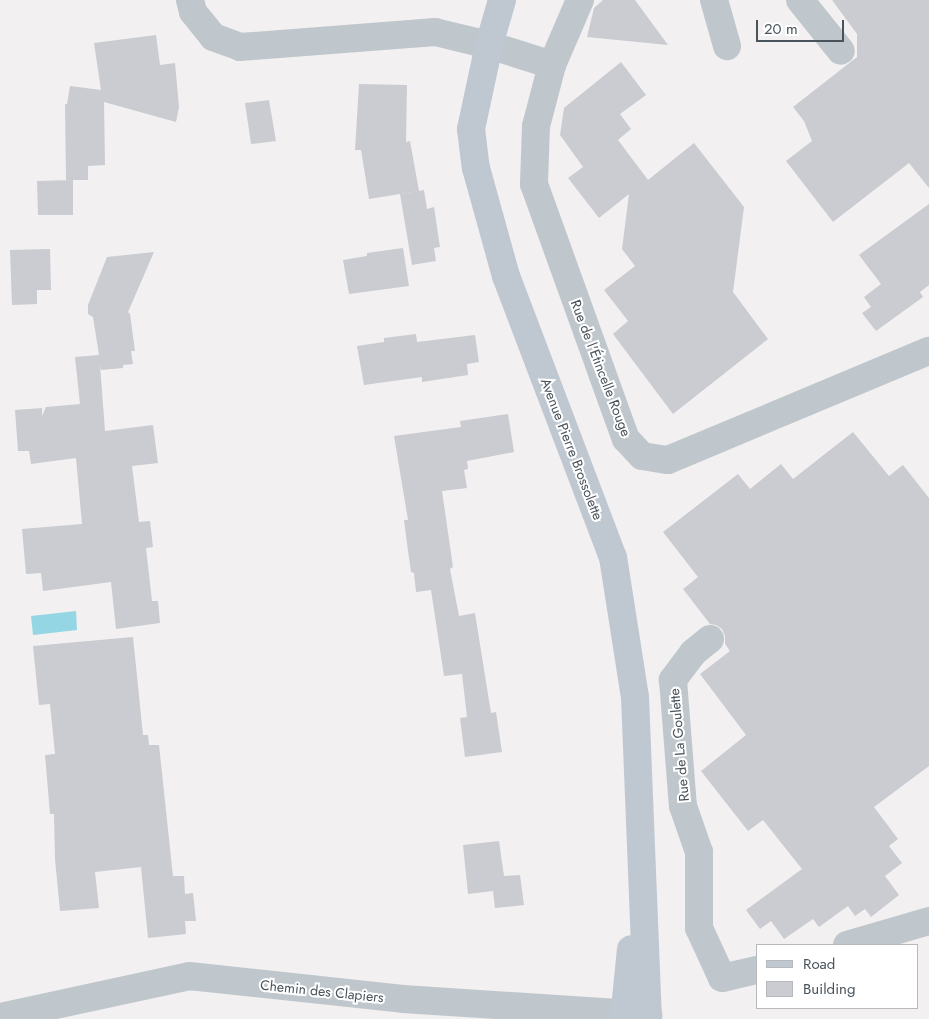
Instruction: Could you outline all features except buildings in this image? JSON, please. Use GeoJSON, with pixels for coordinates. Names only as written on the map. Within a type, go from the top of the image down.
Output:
{"type":"FeatureCollection","features":[{"type":"Feature","properties":{"kind":"street"},"geometry":{"type":"LineString","coordinates":[[190,0],[193,12],[213,37],[240,47],[435,32],[488,45],[552,65]]}},
{"type":"Feature","properties":{"kind":"street","name":"Avenue Pierre Brossolette"},"geometry":{"type":"LineString","coordinates":[[502,0],[488,45],[471,129],[476,168],[506,276],[613,557],[635,697],[641,863],[636,1017]]}},
{"type":"Feature","properties":{"kind":"street","name":"Rue de l'Étincelle Rouge"},"geometry":{"type":"LineString","coordinates":[[580,0],[552,65],[536,126],[534,184],[626,439],[642,456],[668,460],[929,352]]}},
{"type":"Feature","properties":{"kind":"street"},"geometry":{"type":"LineString","coordinates":[[714,0],[727,46]]}},
{"type":"Feature","properties":{"kind":"street"},"geometry":{"type":"LineString","coordinates":[[800,0],[841,51]]}},
{"type":"Feature","properties":{"kind":"street","name":"Rue de La Goulette"},"geometry":{"type":"LineString","coordinates":[[710,639],[693,653],[673,680],[683,806],[699,852],[699,928],[722,978],[756,970]]}},
{"type":"Feature","properties":{"kind":"street"},"geometry":{"type":"LineString","coordinates":[[849,944],[929,921]]}},
{"type":"Feature","properties":{"kind":"street","name":"Chemin des Clapiers"},"geometry":{"type":"LineString","coordinates":[[0,1017],[189,976],[403,1000],[636,1017]]}},
{"type":"Feature","properties":{"kind":"water"},"geometry":{"type":"Polygon","coordinates":[[[76,611],[77,630],[33,635],[31,616],[76,611]]]}}]}
